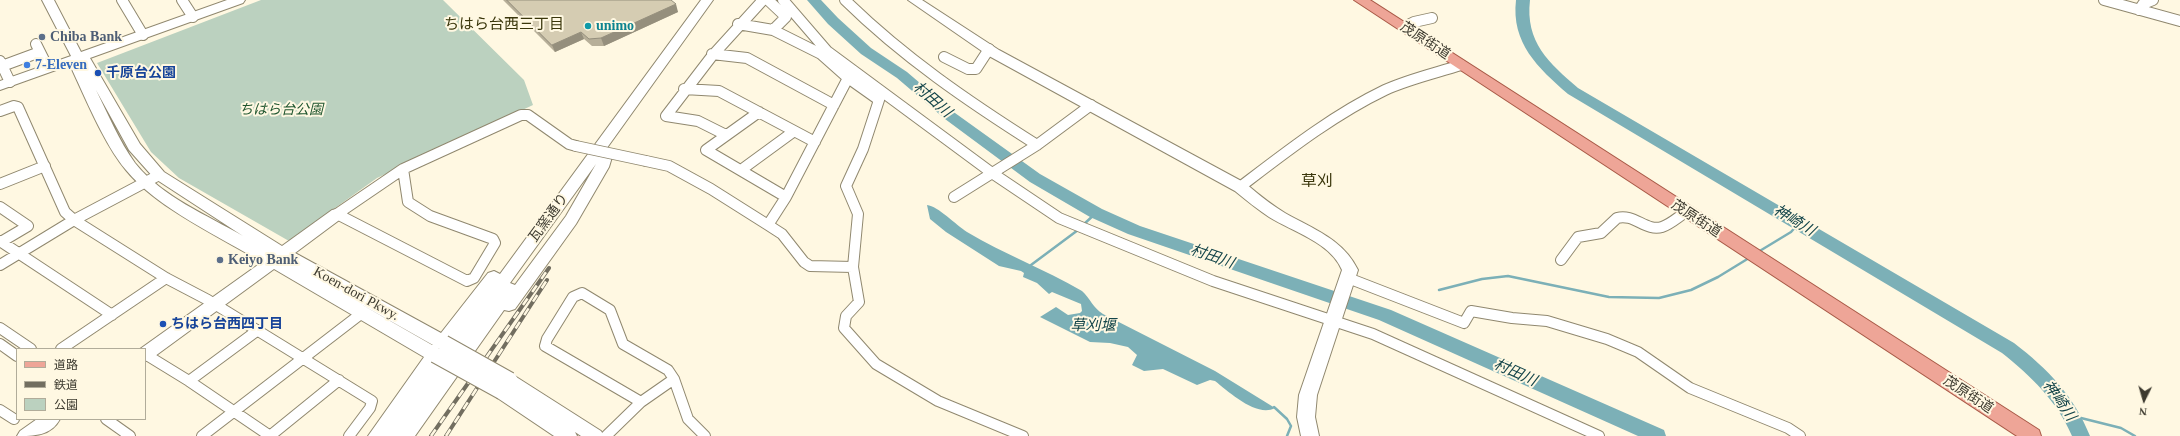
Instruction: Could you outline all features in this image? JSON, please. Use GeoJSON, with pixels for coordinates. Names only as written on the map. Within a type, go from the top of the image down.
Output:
{"type":"FeatureCollection","features":[{"type":"Feature","properties":{"kind":"main road","name":"茂原街道"},"geometry":{"type":"LineString","coordinates":[[1361,0],[2032,436]]}},
{"type":"Feature","properties":{"kind":"street","name":"Koen-dori Pkwy."},"geometry":{"type":"LineString","coordinates":[[48,0],[78,58],[86,61],[134,147],[159,175],[362,313],[440,349]]}},
{"type":"Feature","properties":{"kind":"street"},"geometry":{"type":"LineString","coordinates":[[122,0],[143,35]]}},
{"type":"Feature","properties":{"kind":"street"},"geometry":{"type":"LineString","coordinates":[[182,0],[193,17]]}},
{"type":"Feature","properties":{"kind":"street"},"geometry":{"type":"LineString","coordinates":[[46,64],[38,48],[1,64],[5,84],[239,0]]}},
{"type":"Feature","properties":{"kind":"street","name":"瓦窯通り"},"geometry":{"type":"LineString","coordinates":[[404,436],[707,0]]}},
{"type":"Feature","properties":{"kind":"street","name":"瓦窯通り"},"geometry":{"type":"LineString","coordinates":[[391,436],[716,0]]}},
{"type":"Feature","properties":{"kind":"street"},"geometry":{"type":"LineString","coordinates":[[726,135],[698,121],[666,116],[684,89],[712,54],[738,24],[763,0]]}},
{"type":"Feature","properties":{"kind":"street"},"geometry":{"type":"LineString","coordinates":[[768,0],[786,17],[773,30]]}},
{"type":"Feature","properties":{"kind":"street"},"geometry":{"type":"LineString","coordinates":[[783,0],[827,51],[992,173],[1030,200],[1066,221],[1213,281],[1373,334],[1421,354],[1599,436]]}},
{"type":"Feature","properties":{"kind":"street"},"geometry":{"type":"LineString","coordinates":[[845,0],[871,28],[906,56],[1037,144]]}},
{"type":"Feature","properties":{"kind":"street"},"geometry":{"type":"LineString","coordinates":[[914,0],[989,49],[1240,187],[1271,212],[1329,245],[1342,255],[1348,265],[1348,278],[1306,405],[1310,436]]}},
{"type":"Feature","properties":{"kind":"street"},"geometry":{"type":"LineString","coordinates":[[2104,0],[2180,21]]}},
{"type":"Feature","properties":{"kind":"street"},"geometry":{"type":"LineString","coordinates":[[2139,10],[2143,4],[2153,0]]}},
{"type":"Feature","properties":{"kind":"street"},"geometry":{"type":"LineString","coordinates":[[1404,27],[1414,22],[1432,18]]}},
{"type":"Feature","properties":{"kind":"street"},"geometry":{"type":"LineString","coordinates":[[738,24],[773,30],[821,54],[848,78],[879,100],[863,149],[846,186],[858,214],[853,267],[859,302],[846,316],[844,328],[876,364],[938,401],[1023,436]]}},
{"type":"Feature","properties":{"kind":"street"},"geometry":{"type":"LineString","coordinates":[[944,57],[968,69],[976,69],[989,49]]}},
{"type":"Feature","properties":{"kind":"street"},"geometry":{"type":"LineString","coordinates":[[712,54],[747,58],[834,105]]}},
{"type":"Feature","properties":{"kind":"street","name":"Koen-dori Pkwy."},"geometry":{"type":"LineString","coordinates":[[78,58],[76,65],[119,149],[131,167],[160,195],[279,257],[595,436]]}},
{"type":"Feature","properties":{"kind":"street"},"geometry":{"type":"LineString","coordinates":[[1240,187],[1310,134],[1349,110],[1386,90],[1461,65]]}},
{"type":"Feature","properties":{"kind":"street"},"geometry":{"type":"LineString","coordinates":[[768,225],[786,197],[848,78]]}},
{"type":"Feature","properties":{"kind":"street"},"geometry":{"type":"LineString","coordinates":[[684,89],[719,91],[815,142]]}},
{"type":"Feature","properties":{"kind":"street"},"geometry":{"type":"LineString","coordinates":[[954,197],[1037,144],[1091,105]]}},
{"type":"Feature","properties":{"kind":"street"},"geometry":{"type":"LineString","coordinates":[[0,111],[14,106],[18,107],[65,212],[74,220],[166,278],[212,302],[372,401],[370,408],[349,436]]}},
{"type":"Feature","properties":{"kind":"street"},"geometry":{"type":"LineString","coordinates":[[759,112],[706,150],[786,197]]}},
{"type":"Feature","properties":{"kind":"street"},"geometry":{"type":"LineString","coordinates":[[146,353],[254,269],[279,257],[403,168],[521,115],[528,115],[569,144],[669,166],[711,189],[782,234],[804,262],[810,266],[853,267]]}},
{"type":"Feature","properties":{"kind":"street"},"geometry":{"type":"LineString","coordinates":[[741,170],[794,132]]}},
{"type":"Feature","properties":{"kind":"street"},"geometry":{"type":"LineString","coordinates":[[377,436],[440,349],[580,164],[600,155],[602,167],[571,220],[416,436]]}},
{"type":"Feature","properties":{"kind":"street"},"geometry":{"type":"LineString","coordinates":[[2,181],[45,166]]}},
{"type":"Feature","properties":{"kind":"street"},"geometry":{"type":"LineString","coordinates":[[337,214],[467,281],[474,278],[495,243],[493,239],[430,216],[408,202],[403,168]]}},
{"type":"Feature","properties":{"kind":"street"},"geometry":{"type":"LineString","coordinates":[[0,265],[74,220],[159,175]]}},
{"type":"Feature","properties":{"kind":"street"},"geometry":{"type":"LineString","coordinates":[[0,207],[28,226],[1,242],[112,315]]}},
{"type":"Feature","properties":{"kind":"street"},"geometry":{"type":"LineString","coordinates":[[1561,260],[1578,237],[1597,235],[1604,232],[1614,220],[1620,218],[1631,218],[1657,227],[1662,227],[1686,212]]}},
{"type":"Feature","properties":{"kind":"street"},"geometry":{"type":"LineString","coordinates":[[62,348],[166,278]]}},
{"type":"Feature","properties":{"kind":"street"},"geometry":{"type":"LineString","coordinates":[[1348,278],[1464,323],[1471,311],[1512,318],[1547,321],[1596,337],[1607,339],[1638,352],[1690,388],[1762,420],[1788,428],[1800,436]]}},
{"type":"Feature","properties":{"kind":"street"},"geometry":{"type":"LineString","coordinates":[[641,402],[545,346],[547,339],[573,297],[582,293],[610,310],[623,344],[668,370],[674,379],[688,419],[704,436]]}},
{"type":"Feature","properties":{"kind":"street"},"geometry":{"type":"LineString","coordinates":[[140,348],[212,302]]}},
{"type":"Feature","properties":{"kind":"street"},"geometry":{"type":"LineString","coordinates":[[202,436],[362,313]]}},
{"type":"Feature","properties":{"kind":"street"},"geometry":{"type":"LineString","coordinates":[[0,328],[30,348]]}},
{"type":"Feature","properties":{"kind":"street"},"geometry":{"type":"LineString","coordinates":[[189,380],[258,330]]}},
{"type":"Feature","properties":{"kind":"street"},"geometry":{"type":"LineString","coordinates":[[0,344],[16,355]]}},
{"type":"Feature","properties":{"kind":"street"},"geometry":{"type":"LineString","coordinates":[[146,355],[189,380],[270,436],[339,380]]}},
{"type":"Feature","properties":{"kind":"street"},"geometry":{"type":"LineString","coordinates":[[606,436],[641,402],[674,379]]}},
{"type":"Feature","properties":{"kind":"street","name":"Koen-dori Pkwy."},"geometry":{"type":"LineString","coordinates":[[506,386],[568,436]]}},
{"type":"Feature","properties":{"kind":"street"},"geometry":{"type":"LineString","coordinates":[[0,410],[14,428],[35,420]]}},
{"type":"Feature","properties":{"kind":"street"},"geometry":{"type":"LineString","coordinates":[[26,436],[49,420]]}},
{"type":"Feature","properties":{"kind":"street"},"geometry":{"type":"LineString","coordinates":[[107,420],[130,436]]}},
{"type":"Feature","properties":{"kind":"green space","name":"ちはら台公園"},"geometry":{"type":"Polygon","coordinates":[[[261,0],[443,0],[524,80],[533,105],[377,178],[289,241],[179,178],[151,152],[97,63],[261,0]]]}},
{"type":"Feature","properties":{"kind":"water","name":"草刈堰"},"geometry":{"type":"Polygon","coordinates":[[[927,205],[947,216],[967,232],[981,240],[1082,291],[1103,314],[1215,371],[1275,408],[1260,410],[1252,407],[1235,397],[1215,381],[1210,380],[1197,385],[1163,369],[1144,371],[1132,365],[1137,355],[1128,347],[1110,343],[1090,342],[1040,317],[1056,307],[1068,315],[1080,313],[1082,311],[1081,304],[1052,292],[1049,294],[1037,283],[1023,277],[1024,273],[1021,271],[999,266],[946,232],[930,219],[927,205]]]}},
{"type":"Feature","properties":{"kind":"building","name":"unimo"},"geometry":{"type":"Polygon","coordinates":[[[507,0],[671,0],[676,4],[601,38],[589,39],[581,32],[552,45],[507,0]]]}},
{"type":"Feature","properties":{"kind":"waterway","name":"村田川"},"geometry":{"type":"LineString","coordinates":[[814,0],[833,21],[866,51],[902,75],[950,116],[1035,178],[1096,213],[1134,230],[1385,315],[1657,436]]}},
{"type":"Feature","properties":{"kind":"waterway","name":"神崎川"},"geometry":{"type":"LineString","coordinates":[[1523,0],[1521,14],[1523,27],[1534,52],[1553,73],[1573,91],[2008,348],[2041,376],[2051,387],[2068,410],[2081,436]]}},
{"type":"Feature","properties":{"kind":"waterway"},"geometry":{"type":"LineString","coordinates":[[1083,225],[1096,213]]}},
{"type":"Feature","properties":{"kind":"waterway"},"geometry":{"type":"LineString","coordinates":[[1758,252],[1791,232],[1799,223]]}},
{"type":"Feature","properties":{"kind":"waterway"},"geometry":{"type":"LineString","coordinates":[[1031,265],[1078,230]]}},
{"type":"Feature","properties":{"kind":"waterway"},"geometry":{"type":"LineString","coordinates":[[1439,290],[1482,279],[1508,276],[1609,297],[1659,298],[1691,290],[1718,277],[1749,258]]}},
{"type":"Feature","properties":{"kind":"waterway"},"geometry":{"type":"LineString","coordinates":[[1274,407],[1287,419],[1291,426],[1287,436]]}},
{"type":"Feature","properties":{"kind":"waterway"},"geometry":{"type":"LineString","coordinates":[[2073,416],[2121,428],[2135,436]]}},
{"type":"Feature","properties":{"kind":"railway"},"geometry":{"type":"LineString","coordinates":[[431,436],[549,268]]}},
{"type":"Feature","properties":{"kind":"railway"},"geometry":{"type":"LineString","coordinates":[[446,436],[547,280]]}},
{"type":"Feature","properties":{"kind":"place","name":"unimo"},"geometry":{"type":"Point","coordinates":[588,26]}},
{"type":"Feature","properties":{"kind":"place","name":"Chiba Bank"},"geometry":{"type":"Point","coordinates":[42,37]}},
{"type":"Feature","properties":{"kind":"place","name":"7-Eleven"},"geometry":{"type":"Point","coordinates":[27,65]}},
{"type":"Feature","properties":{"kind":"place","name":"千原台公園"},"geometry":{"type":"Point","coordinates":[98,73]}},
{"type":"Feature","properties":{"kind":"place","name":"Keiyo Bank"},"geometry":{"type":"Point","coordinates":[220,260]}},
{"type":"Feature","properties":{"kind":"place","name":"ちはら台西四丁目"},"geometry":{"type":"Point","coordinates":[163,324]}},
{"type":"Feature","properties":{"kind":"district","name":"ちはら台西三丁目"},"geometry":{"type":"Point","coordinates":[504,25]}},
{"type":"Feature","properties":{"kind":"district","name":"草刈"},"geometry":{"type":"Point","coordinates":[1317,182]}}]}
